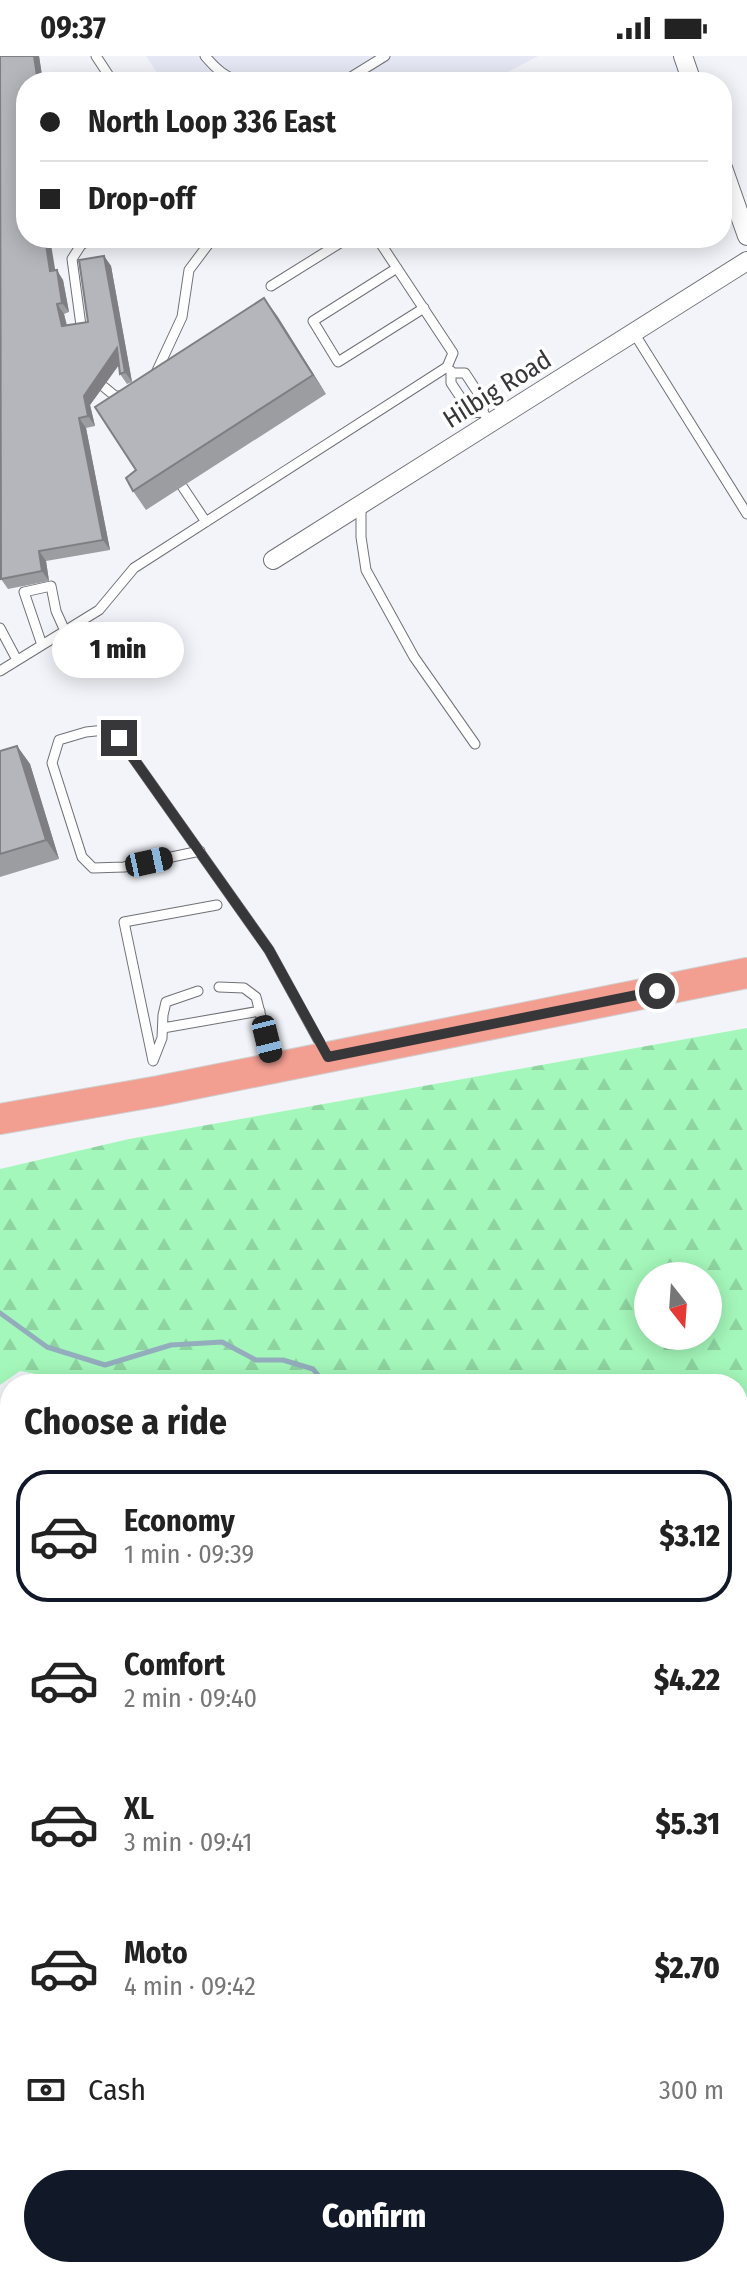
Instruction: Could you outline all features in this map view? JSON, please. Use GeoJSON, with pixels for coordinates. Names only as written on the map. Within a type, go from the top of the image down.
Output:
{"type":"FeatureCollection","features":[{"type":"Feature","properties":{"kind":"main road"},"geometry":{"type":"LineString","coordinates":[[0,1119],[159,1091],[747,973]]}},
{"type":"Feature","properties":{"kind":"street"},"geometry":{"type":"LineString","coordinates":[[732,193],[747,236]]}},
{"type":"Feature","properties":{"kind":"street","name":"Hilbig Road"},"geometry":{"type":"LineString","coordinates":[[273,560],[361,506],[487,418],[634,333],[747,261]]}},
{"type":"Feature","properties":{"kind":"lane"},"geometry":{"type":"LineString","coordinates":[[205,56],[219,72]]}},
{"type":"Feature","properties":{"kind":"lane"},"geometry":{"type":"LineString","coordinates":[[359,72],[385,56]]}},
{"type":"Feature","properties":{"kind":"lane"},"geometry":{"type":"LineString","coordinates":[[79,248],[72,259],[82,334]]}},
{"type":"Feature","properties":{"kind":"lane"},"geometry":{"type":"LineString","coordinates":[[151,382],[182,317],[189,270],[205,248]]}},
{"type":"Feature","properties":{"kind":"lane"},"geometry":{"type":"LineString","coordinates":[[271,286],[332,248]]}},
{"type":"Feature","properties":{"kind":"lane"},"geometry":{"type":"LineString","coordinates":[[0,671],[99,610],[134,568],[450,370],[465,373],[484,402],[487,418],[471,413],[451,383],[450,370],[453,353],[384,248]]}},
{"type":"Feature","properties":{"kind":"lane"},"geometry":{"type":"LineString","coordinates":[[397,268],[313,321],[338,362],[424,308]]}},
{"type":"Feature","properties":{"kind":"lane"},"geometry":{"type":"LineString","coordinates":[[634,333],[747,514]]}},
{"type":"Feature","properties":{"kind":"lane"},"geometry":{"type":"LineString","coordinates":[[104,387],[115,396],[132,396]]}},
{"type":"Feature","properties":{"kind":"lane"},"geometry":{"type":"LineString","coordinates":[[182,486],[206,522]]}},
{"type":"Feature","properties":{"kind":"lane"},"geometry":{"type":"LineString","coordinates":[[361,506],[361,537],[366,570],[414,657],[475,744]]}},
{"type":"Feature","properties":{"kind":"lane"},"geometry":{"type":"LineString","coordinates":[[42,645],[24,592],[51,586],[56,611],[65,631]]}},
{"type":"Feature","properties":{"kind":"lane"},"geometry":{"type":"LineString","coordinates":[[0,628],[17,660]]}},
{"type":"Feature","properties":{"kind":"lane"},"geometry":{"type":"LineString","coordinates":[[200,851],[124,867],[93,868],[82,857],[52,763],[59,740],[105,730],[119,738],[200,851],[269,950],[328,1057]]}},
{"type":"Feature","properties":{"kind":"lane"},"geometry":{"type":"LineString","coordinates":[[159,1091],[124,922],[217,905]]}},
{"type":"Feature","properties":{"kind":"lane"},"geometry":{"type":"LineString","coordinates":[[219,987],[244,988],[256,997],[274,1067]]}},
{"type":"Feature","properties":{"kind":"lane"},"geometry":{"type":"LineString","coordinates":[[153,1061],[162,1038],[166,1002],[198,991]]}},
{"type":"Feature","properties":{"kind":"lane"},"geometry":{"type":"LineString","coordinates":[[163,1028],[260,1011]]}},
{"type":"Feature","properties":{"kind":"shaded area"},"geometry":{"type":"Polygon","coordinates":[[[146,56],[538,56],[508,72],[156,72],[146,56]]]}},
{"type":"Feature","properties":{"kind":"green space"},"geometry":{"type":"Polygon","coordinates":[[[747,1028],[747,1374],[36,1374],[20,1371],[0,1374],[0,1169],[129,1139],[747,1028]]]}},
{"type":"Feature","properties":{"kind":"building"},"geometry":{"type":"Polygon","coordinates":[[[0,56],[34,56],[36,72],[16,72],[16,248],[47,248],[50,271],[57,270],[62,303],[57,304],[62,326],[88,322],[79,260],[104,256],[125,372],[120,374],[117,348],[84,396],[88,416],[79,418],[103,540],[39,551],[42,571],[1,579],[0,56]]]}},
{"type":"Feature","properties":{"kind":"building"},"geometry":{"type":"Polygon","coordinates":[[[264,298],[313,375],[133,491],[126,478],[136,470],[95,407],[264,298]]]}},
{"type":"Feature","properties":{"kind":"building"},"geometry":{"type":"Polygon","coordinates":[[[17,746],[46,840],[0,854],[0,751],[17,746]]]}},
{"type":"Feature","properties":{"kind":"waterway"},"geometry":{"type":"LineString","coordinates":[[0,1313],[47,1347],[105,1365],[171,1345],[222,1342],[256,1360],[283,1360],[313,1369],[317,1374]]}},
{"type":"Feature","properties":{"kind":"route"},"geometry":{"type":"LineString","coordinates":[[119,738],[269,950],[328,1057],[657,991]]}}]}
